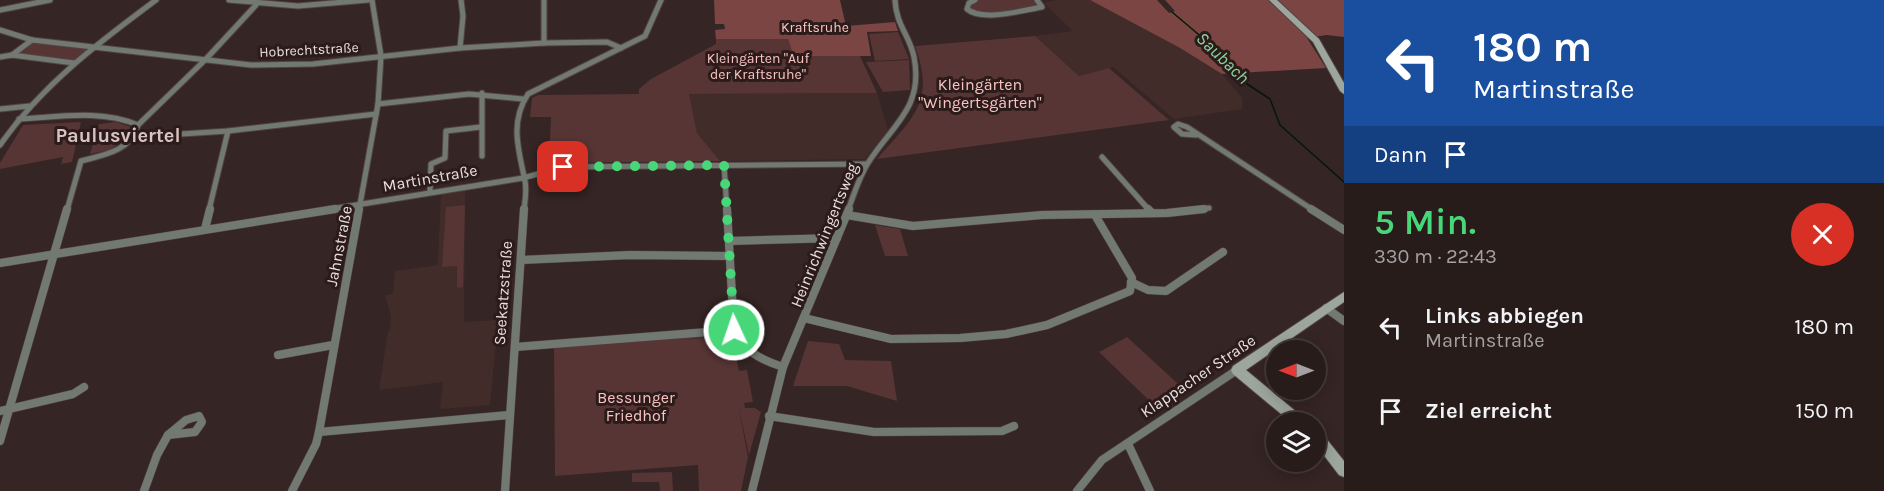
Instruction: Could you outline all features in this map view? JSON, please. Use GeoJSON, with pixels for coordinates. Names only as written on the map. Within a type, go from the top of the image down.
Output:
{"type":"FeatureCollection","features":[{"type":"Feature","properties":{"kind":"main road"},"geometry":{"type":"LineString","coordinates":[[1273,0],[1316,41],[1344,91]]}},
{"type":"Feature","properties":{"kind":"main road","name":"Klappacher Straße"},"geometry":{"type":"LineString","coordinates":[[1237,370],[1344,296]]}},
{"type":"Feature","properties":{"kind":"main road"},"geometry":{"type":"LineString","coordinates":[[1237,370],[1288,412]]}},
{"type":"Feature","properties":{"kind":"main road"},"geometry":{"type":"LineString","coordinates":[[1326,447],[1342,464]]}},
{"type":"Feature","properties":{"kind":"street"},"geometry":{"type":"LineString","coordinates":[[0,10],[50,0]]}},
{"type":"Feature","properties":{"kind":"street"},"geometry":{"type":"LineString","coordinates":[[0,145],[30,106],[74,63],[156,0]]}},
{"type":"Feature","properties":{"kind":"street"},"geometry":{"type":"LineString","coordinates":[[229,0],[317,7],[368,0]]}},
{"type":"Feature","properties":{"kind":"street","name":"Jahnstraße"},"geometry":{"type":"LineString","coordinates":[[292,491],[316,444],[319,432],[378,104],[381,56],[372,0]]}},
{"type":"Feature","properties":{"kind":"street"},"geometry":{"type":"LineString","coordinates":[[460,48],[463,16],[461,0]]}},
{"type":"Feature","properties":{"kind":"street"},"geometry":{"type":"LineString","coordinates":[[544,0],[544,43]]}},
{"type":"Feature","properties":{"kind":"street"},"geometry":{"type":"LineString","coordinates":[[378,104],[482,93],[502,93],[523,99],[528,94],[645,36],[661,0]]}},
{"type":"Feature","properties":{"kind":"street","name":"Heinrichwingertsweg"},"geometry":{"type":"LineString","coordinates":[[752,491],[769,416],[783,368],[867,164],[906,115],[915,94],[914,56],[896,17],[895,0]]}},
{"type":"Feature","properties":{"kind":"street"},"geometry":{"type":"LineString","coordinates":[[975,0],[969,3],[967,9],[976,15],[1011,14],[1042,7],[1037,0]]}},
{"type":"Feature","properties":{"kind":"street"},"geometry":{"type":"LineString","coordinates":[[134,137],[138,125],[206,59],[253,3]]}},
{"type":"Feature","properties":{"kind":"street","name":"Hobrechtstraße"},"geometry":{"type":"LineString","coordinates":[[0,30],[32,40],[280,65],[350,61],[460,48],[544,43],[607,42],[621,48]]}},
{"type":"Feature","properties":{"kind":"street"},"geometry":{"type":"LineString","coordinates":[[12,55],[32,40]]}},
{"type":"Feature","properties":{"kind":"street"},"geometry":{"type":"LineString","coordinates":[[0,57],[12,55],[74,63]]}},
{"type":"Feature","properties":{"kind":"street"},"geometry":{"type":"LineString","coordinates":[[482,93],[482,156]]}},
{"type":"Feature","properties":{"kind":"street","name":"Seekatzstraße"},"geometry":{"type":"LineString","coordinates":[[505,491],[525,183],[520,169],[517,115],[523,99]]}},
{"type":"Feature","properties":{"kind":"street"},"geometry":{"type":"LineString","coordinates":[[0,109],[30,106]]}},
{"type":"Feature","properties":{"kind":"street"},"geometry":{"type":"LineString","coordinates":[[0,441],[81,161],[112,152],[134,137],[228,131],[376,114]]}},
{"type":"Feature","properties":{"kind":"street"},"geometry":{"type":"LineString","coordinates":[[19,119],[109,118],[132,121],[138,125]]}},
{"type":"Feature","properties":{"kind":"street"},"geometry":{"type":"LineString","coordinates":[[430,191],[431,165],[445,158],[446,130],[481,127]]}},
{"type":"Feature","properties":{"kind":"street"},"geometry":{"type":"LineString","coordinates":[[205,229],[228,131]]}},
{"type":"Feature","properties":{"kind":"street"},"geometry":{"type":"LineString","coordinates":[[1196,135],[1344,230]]}},
{"type":"Feature","properties":{"kind":"street"},"geometry":{"type":"LineString","coordinates":[[1102,158],[1152,213]]}},
{"type":"Feature","properties":{"kind":"street","name":"Martinstraße"},"geometry":{"type":"LineString","coordinates":[[0,262],[523,177],[563,167],[583,165],[867,164]]}},
{"type":"Feature","properties":{"kind":"street"},"geometry":{"type":"LineString","coordinates":[[724,165],[734,330],[743,349],[783,368]]}},
{"type":"Feature","properties":{"kind":"street"},"geometry":{"type":"LineString","coordinates":[[847,215],[913,226],[1042,214],[1152,213],[1209,208]]}},
{"type":"Feature","properties":{"kind":"street"},"geometry":{"type":"LineString","coordinates":[[804,318],[891,339],[960,338],[1005,334],[1047,325],[1130,291],[1132,278],[1095,215]]}},
{"type":"Feature","properties":{"kind":"street"},"geometry":{"type":"LineString","coordinates":[[729,241],[837,238]]}},
{"type":"Feature","properties":{"kind":"street"},"geometry":{"type":"LineString","coordinates":[[1131,282],[1148,290],[1166,291],[1223,252]]}},
{"type":"Feature","properties":{"kind":"street"},"geometry":{"type":"LineString","coordinates":[[521,260],[630,255],[729,255]]}},
{"type":"Feature","properties":{"kind":"street"},"geometry":{"type":"LineString","coordinates":[[1326,308],[1344,321]]}},
{"type":"Feature","properties":{"kind":"street"},"geometry":{"type":"LineString","coordinates":[[515,347],[734,330]]}},
{"type":"Feature","properties":{"kind":"street"},"geometry":{"type":"LineString","coordinates":[[278,355],[333,345]]}},
{"type":"Feature","properties":{"kind":"street","name":"Klappacher Straße"},"geometry":{"type":"LineString","coordinates":[[1077,491],[1102,460],[1237,370]]}},
{"type":"Feature","properties":{"kind":"street"},"geometry":{"type":"LineString","coordinates":[[0,411],[72,394],[84,387]]}},
{"type":"Feature","properties":{"kind":"street"},"geometry":{"type":"LineString","coordinates":[[319,432],[509,415]]}},
{"type":"Feature","properties":{"kind":"street"},"geometry":{"type":"LineString","coordinates":[[769,416],[874,432],[1002,431],[1014,426]]}},
{"type":"Feature","properties":{"kind":"street"},"geometry":{"type":"LineString","coordinates":[[144,491],[166,435]]}},
{"type":"Feature","properties":{"kind":"street"},"geometry":{"type":"LineString","coordinates":[[1128,444],[1150,491]]}},
{"type":"Feature","properties":{"kind":"shaded area"},"geometry":{"type":"Polygon","coordinates":[[[1057,0],[1090,0],[1180,48],[1222,74],[1242,98],[1242,109],[1174,119],[1113,67],[1079,76],[1035,36],[1073,31],[1044,3],[1057,0]]]}},
{"type":"Feature","properties":{"kind":"shaded area"},"geometry":{"type":"Polygon","coordinates":[[[877,93],[888,130],[865,159],[720,161],[697,133],[689,94],[877,93]]]}},
{"type":"Feature","properties":{"kind":"shaded area"},"geometry":{"type":"Polygon","coordinates":[[[465,191],[464,322],[498,320],[490,405],[440,409],[443,382],[379,390],[391,316],[385,295],[393,294],[395,271],[438,265],[441,194],[465,191]]]}},
{"type":"Feature","properties":{"kind":"green space","name":"Kraftsruhe"},"geometry":{"type":"Polygon","coordinates":[[[714,0],[840,0],[846,26],[895,22],[898,31],[867,32],[871,56],[794,56],[788,39],[716,39],[715,30],[725,29],[724,24],[715,24],[714,0]]]}},
{"type":"Feature","properties":{"kind":"green space"},"geometry":{"type":"Polygon","coordinates":[[[978,0],[1033,0],[1040,7],[994,14],[969,9],[971,3],[978,0]]]}},
{"type":"Feature","properties":{"kind":"green space"},"geometry":{"type":"Polygon","coordinates":[[[1090,0],[1157,0],[1169,13],[1175,11],[1165,0],[1344,0],[1344,37],[1327,35],[1307,38],[1326,68],[1222,74],[1180,48],[1090,0]]]}},
{"type":"Feature","properties":{"kind":"green space"},"geometry":{"type":"Polygon","coordinates":[[[898,32],[909,59],[875,61],[869,34],[898,32]]]}},
{"type":"Feature","properties":{"kind":"green space","name":"Kleingärten \"Wingertsgärten\""},"geometry":{"type":"Polygon","coordinates":[[[1035,36],[1079,76],[1109,68],[1169,120],[877,159],[901,132],[917,108],[923,82],[915,46],[1035,36]]]}},
{"type":"Feature","properties":{"kind":"green space","name":"Kleingärten \"Auf der Kraftsruhe\""},"geometry":{"type":"Polygon","coordinates":[[[716,39],[788,39],[795,56],[860,56],[877,93],[689,94],[697,133],[720,161],[549,163],[551,117],[530,117],[532,98],[538,95],[639,94],[639,89],[651,79],[716,44],[716,39]]]}},
{"type":"Feature","properties":{"kind":"green space"},"geometry":{"type":"Polygon","coordinates":[[[32,40],[94,46],[74,63],[12,55],[32,40]]]}},
{"type":"Feature","properties":{"kind":"green space"},"geometry":{"type":"Polygon","coordinates":[[[909,60],[910,90],[883,92],[866,62],[909,60]]]}},
{"type":"Feature","properties":{"kind":"green space"},"geometry":{"type":"Polygon","coordinates":[[[81,122],[72,162],[61,164],[63,157],[0,169],[0,163],[23,125],[81,122]]]}},
{"type":"Feature","properties":{"kind":"green space"},"geometry":{"type":"Polygon","coordinates":[[[116,122],[131,127],[130,136],[109,150],[90,154],[99,124],[116,122]]]}},
{"type":"Feature","properties":{"kind":"green space"},"geometry":{"type":"Polygon","coordinates":[[[465,205],[463,287],[457,288],[457,266],[442,267],[446,207],[465,205]]]}},
{"type":"Feature","properties":{"kind":"green space"},"geometry":{"type":"Polygon","coordinates":[[[875,225],[900,229],[908,256],[885,256],[875,225]]]}},
{"type":"Feature","properties":{"kind":"green space","name":"Bessunger Friedhof"},"geometry":{"type":"Polygon","coordinates":[[[727,332],[728,335],[678,340],[732,336],[739,371],[747,370],[753,402],[744,403],[745,408],[755,408],[761,412],[749,455],[738,404],[748,457],[741,491],[699,491],[698,465],[555,476],[554,346],[727,332]]]}},
{"type":"Feature","properties":{"kind":"green space"},"geometry":{"type":"Polygon","coordinates":[[[1127,337],[1188,393],[1159,410],[1099,352],[1127,337]]]}},
{"type":"Feature","properties":{"kind":"green space"},"geometry":{"type":"Polygon","coordinates":[[[808,341],[839,344],[845,360],[891,361],[897,401],[847,386],[793,386],[808,341]]]}},
{"type":"Feature","properties":{"kind":"green space"},"geometry":{"type":"Polygon","coordinates":[[[672,472],[673,491],[660,491],[659,482],[632,482],[632,473],[672,472]]]}},
{"type":"Feature","properties":{"kind":"waterway","name":"Saubach"},"geometry":{"type":"LineString","coordinates":[[1172,12],[1224,56],[1238,78],[1270,99],[1280,125],[1344,182]]}},
{"type":"Feature","properties":{"kind":"district","name":"Paulusviertel"},"geometry":{"type":"Point","coordinates":[118,135]}},
{"type":"Feature","properties":{"kind":"route"},"geometry":{"type":"LineString","coordinates":[[563,167],[724,165],[734,330]]}}]}
